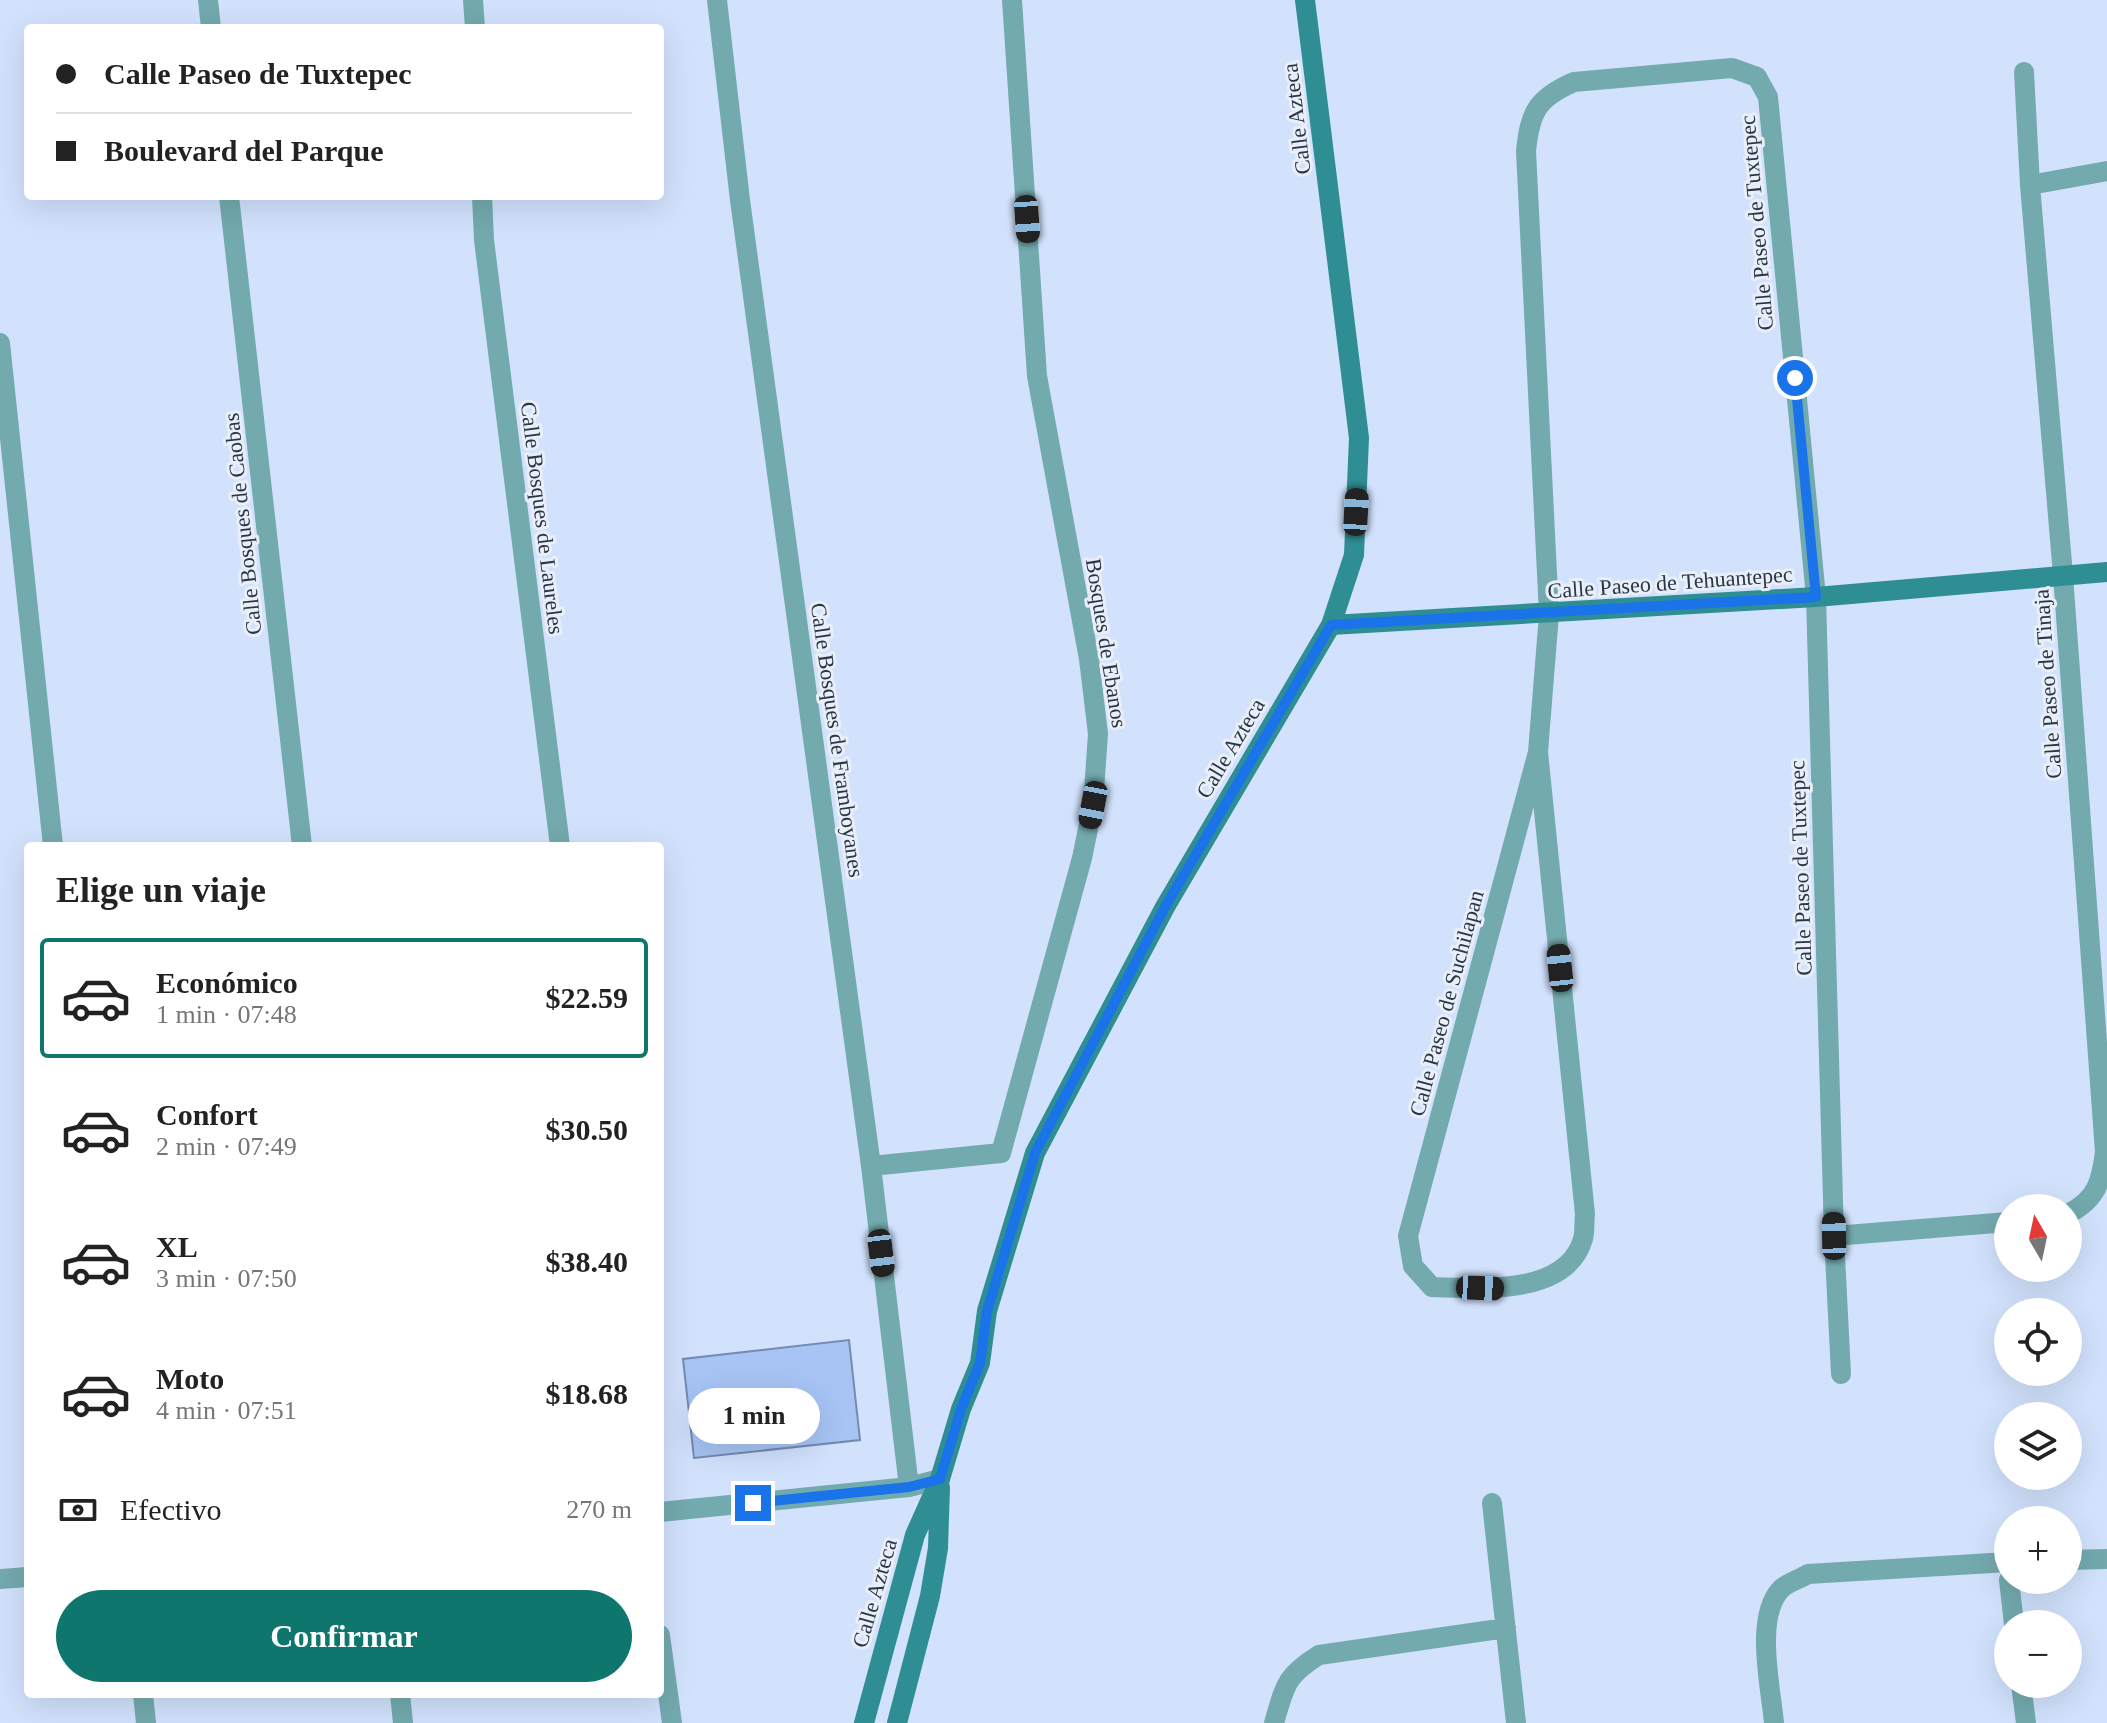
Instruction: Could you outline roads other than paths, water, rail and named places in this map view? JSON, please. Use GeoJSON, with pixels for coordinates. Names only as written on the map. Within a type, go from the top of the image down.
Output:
{"type":"FeatureCollection","features":[{"type":"Feature","properties":{"kind":"street"},"geometry":{"type":"LineString","coordinates":[[208,0],[211,24]]}},
{"type":"Feature","properties":{"kind":"street"},"geometry":{"type":"LineString","coordinates":[[473,0],[475,24]]}},
{"type":"Feature","properties":{"kind":"street","name":"Calle Bosques de Framboyanes"},"geometry":{"type":"LineString","coordinates":[[717,0],[740,200],[871,1166],[909,1487]]}},
{"type":"Feature","properties":{"kind":"street","name":"Bosques de Ebanos"},"geometry":{"type":"LineString","coordinates":[[1001,1153],[1082,858],[1093,805],[1098,734],[1089,659],[1037,376],[1012,0]]}},
{"type":"Feature","properties":{"kind":"street","name":"Calle Azteca"},"geometry":{"type":"LineString","coordinates":[[864,1723],[915,1535],[940,1479],[961,1409],[980,1363],[987,1311],[1035,1153],[1165,907],[1331,625],[1354,555],[1359,438],[1305,0]]}},
{"type":"Feature","properties":{"kind":"street","name":"Calle Paseo de Tuxtepec"},"geometry":{"type":"LineString","coordinates":[[1413,1266],[1432,1287],[1504,1289],[1547,1277],[1573,1260],[1584,1239],[1585,1214],[1538,752],[1549,614],[1526,151],[1529,121],[1541,102],[1574,82],[1732,68],[1757,77],[1768,97],[1816,597],[1834,1236],[1841,1374]]}},
{"type":"Feature","properties":{"kind":"street","name":"Calle Paseo de Tinaja"},"geometry":{"type":"LineString","coordinates":[[2024,72],[2030,185],[2063,575],[2104,1136],[2102,1181],[2082,1207]]}},
{"type":"Feature","properties":{"kind":"street"},"geometry":{"type":"LineString","coordinates":[[2030,185],[2107,171]]}},
{"type":"Feature","properties":{"kind":"street","name":"Calle Bosques de Caobas"},"geometry":{"type":"LineString","coordinates":[[229,200],[302,842]]}},
{"type":"Feature","properties":{"kind":"street","name":"Calle Bosques de Laureles"},"geometry":{"type":"LineString","coordinates":[[482,200],[484,240],[559,842]]}},
{"type":"Feature","properties":{"kind":"street"},"geometry":{"type":"LineString","coordinates":[[0,343],[53,842]]}},
{"type":"Feature","properties":{"kind":"street","name":"Calle Paseo de Tehuantepec"},"geometry":{"type":"LineString","coordinates":[[1331,625],[1816,597],[2107,572]]}},
{"type":"Feature","properties":{"kind":"street","name":"Calle Paseo de Suchilapan"},"geometry":{"type":"LineString","coordinates":[[1413,1266],[1408,1236],[1538,752]]}},
{"type":"Feature","properties":{"kind":"street"},"geometry":{"type":"LineString","coordinates":[[871,1166],[1001,1153],[1019,1158],[1035,1153]]}},
{"type":"Feature","properties":{"kind":"street"},"geometry":{"type":"LineString","coordinates":[[1834,1236],[1994,1223]]}},
{"type":"Feature","properties":{"kind":"street"},"geometry":{"type":"LineString","coordinates":[[664,1512],[909,1487],[940,1479]]}},
{"type":"Feature","properties":{"kind":"street","name":"Calle Azteca"},"geometry":{"type":"LineString","coordinates":[[897,1723],[932,1584],[938,1548],[940,1479]]}},
{"type":"Feature","properties":{"kind":"street"},"geometry":{"type":"LineString","coordinates":[[1492,1503],[1516,1723]]}},
{"type":"Feature","properties":{"kind":"street"},"geometry":{"type":"LineString","coordinates":[[2082,1560],[2107,1559]]}},
{"type":"Feature","properties":{"kind":"street"},"geometry":{"type":"LineString","coordinates":[[1774,1723],[1765,1635],[1769,1608],[1781,1589],[1808,1574],[1994,1569]]}},
{"type":"Feature","properties":{"kind":"street"},"geometry":{"type":"LineString","coordinates":[[0,1579],[24,1577]]}},
{"type":"Feature","properties":{"kind":"street"},"geometry":{"type":"LineString","coordinates":[[1274,1723],[1284,1689],[1297,1669],[1319,1655],[1506,1628]]}},
{"type":"Feature","properties":{"kind":"street"},"geometry":{"type":"LineString","coordinates":[[664,1664],[672,1723]]}},
{"type":"Feature","properties":{"kind":"street"},"geometry":{"type":"LineString","coordinates":[[143,1698],[146,1723]]}},
{"type":"Feature","properties":{"kind":"street"},"geometry":{"type":"LineString","coordinates":[[400,1698],[403,1723]]}},
{"type":"Feature","properties":{"kind":"street"},"geometry":{"type":"LineString","coordinates":[[2023,1698],[2026,1723]]}}]}
